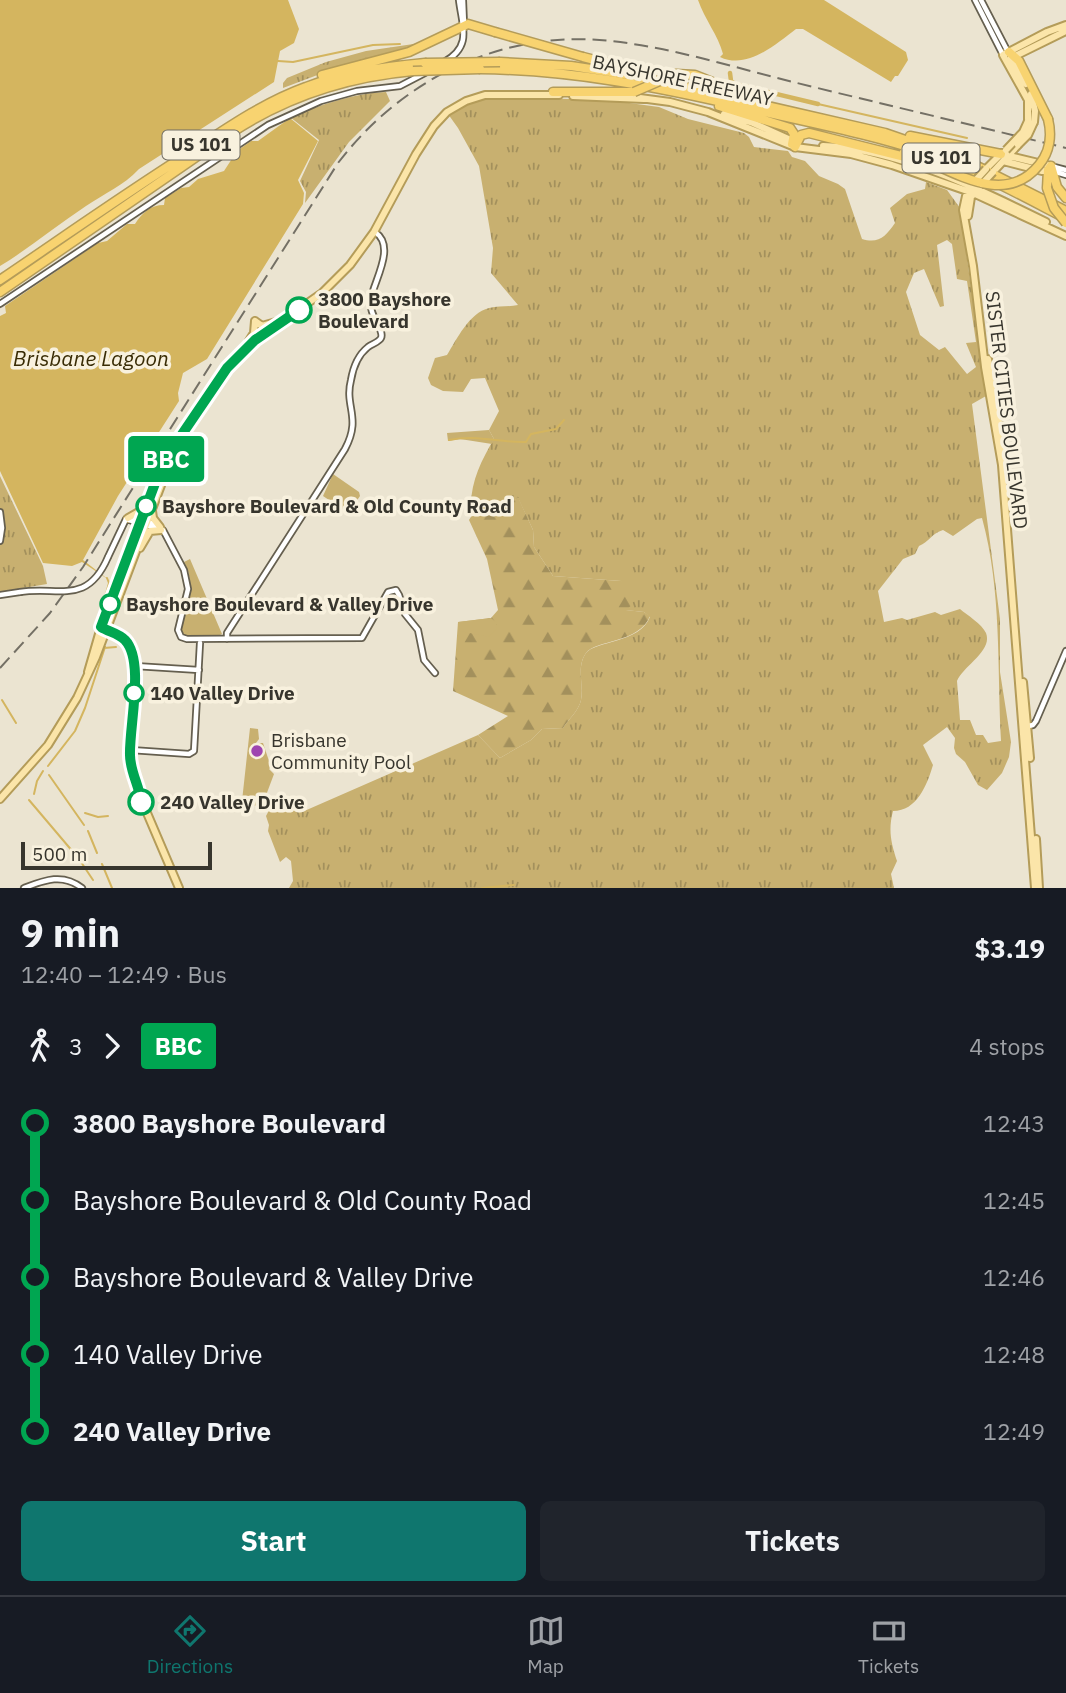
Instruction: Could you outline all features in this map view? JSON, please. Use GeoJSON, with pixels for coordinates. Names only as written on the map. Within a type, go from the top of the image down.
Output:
{"type":"FeatureCollection","features":[{"type":"Feature","properties":{"kind":"highway"},"geometry":{"type":"LineString","coordinates":[[248,114],[271,98],[303,83],[343,68],[409,52],[464,25],[670,82]]}},
{"type":"Feature","properties":{"kind":"highway"},"geometry":{"type":"LineString","coordinates":[[806,122],[841,137],[930,161],[978,183],[1010,184],[1030,174],[1043,159],[1050,140],[1048,119],[1027,74],[1009,56]]}},
{"type":"Feature","properties":{"kind":"highway","name":"BAYSHORE FREEWAY"},"geometry":{"type":"LineString","coordinates":[[0,280],[248,114],[288,94],[330,79],[373,69],[425,64],[500,62],[582,68],[670,82],[895,136],[938,150],[1066,211]]}},
{"type":"Feature","properties":{"kind":"highway","name":"BAYSHORE FREEWAY"},"geometry":{"type":"LineString","coordinates":[[0,292],[231,133],[269,110],[341,83],[413,71],[480,69],[580,74],[697,96],[883,140],[926,153],[1017,193],[1066,221]]}},
{"type":"Feature","properties":{"kind":"highway"},"geometry":{"type":"LineString","coordinates":[[553,92],[634,92],[676,74],[699,76],[783,109]]}},
{"type":"Feature","properties":{"kind":"highway"},"geometry":{"type":"LineString","coordinates":[[697,96],[711,104],[790,128],[794,134],[794,144]]}},
{"type":"Feature","properties":{"kind":"highway"},"geometry":{"type":"LineString","coordinates":[[831,121],[1006,155]]}},
{"type":"Feature","properties":{"kind":"highway"},"geometry":{"type":"LineString","coordinates":[[794,144],[802,135],[809,133],[942,165],[1017,193]]}},
{"type":"Feature","properties":{"kind":"highway"},"geometry":{"type":"LineString","coordinates":[[1051,169],[1047,188],[1054,208],[1066,221]]}},
{"type":"Feature","properties":{"kind":"highway"},"geometry":{"type":"LineString","coordinates":[[1051,169],[1057,187],[1066,198]]}},
{"type":"Feature","properties":{"kind":"main road"},"geometry":{"type":"LineString","coordinates":[[1009,56],[1051,30],[1066,25]]}},
{"type":"Feature","properties":{"kind":"main road"},"geometry":{"type":"LineString","coordinates":[[1009,56],[1066,32]]}},
{"type":"Feature","properties":{"kind":"main road"},"geometry":{"type":"LineString","coordinates":[[974,187],[1030,132],[1028,100],[1009,56]]}},
{"type":"Feature","properties":{"kind":"main road"},"geometry":{"type":"LineString","coordinates":[[241,352],[334,283],[374,232],[427,132],[438,117],[464,98],[487,91],[553,92],[644,99],[716,112],[753,123],[794,144],[864,152],[922,168],[974,187],[1066,234]]}},
{"type":"Feature","properties":{"kind":"main road"},"geometry":{"type":"LineString","coordinates":[[416,154],[443,116],[461,103],[477,97],[498,94],[644,99]]}},
{"type":"Feature","properties":{"kind":"main road"},"geometry":{"type":"LineString","coordinates":[[1006,155],[1031,121]]}},
{"type":"Feature","properties":{"kind":"main road"},"geometry":{"type":"LineString","coordinates":[[1006,155],[1051,169]]}},
{"type":"Feature","properties":{"kind":"main road"},"geometry":{"type":"LineString","coordinates":[[1006,155],[1026,161]]}},
{"type":"Feature","properties":{"kind":"main road"},"geometry":{"type":"LineString","coordinates":[[1006,155],[1042,171],[1051,169]]}},
{"type":"Feature","properties":{"kind":"main road","name":"SISTER CITIES BOULEVARD"},"geometry":{"type":"LineString","coordinates":[[974,187],[963,210],[1002,464],[1026,727],[1037,888]]}},
{"type":"Feature","properties":{"kind":"main road"},"geometry":{"type":"LineString","coordinates":[[0,799],[54,736],[75,703],[129,571],[164,464],[214,385],[254,333],[255,321],[264,326],[288,317]]}},
{"type":"Feature","properties":{"kind":"main road"},"geometry":{"type":"LineString","coordinates":[[136,535],[135,526],[126,520],[148,508]]}},
{"type":"Feature","properties":{"kind":"main road"},"geometry":{"type":"LineString","coordinates":[[148,508],[162,530]]}},
{"type":"Feature","properties":{"kind":"main road"},"geometry":{"type":"LineString","coordinates":[[88,672],[136,535],[144,522]]}},
{"type":"Feature","properties":{"kind":"main road"},"geometry":{"type":"LineString","coordinates":[[129,571],[150,531],[162,530]]}},
{"type":"Feature","properties":{"kind":"main road"},"geometry":{"type":"LineString","coordinates":[[112,614],[113,625],[133,651],[135,666],[130,750],[132,772],[140,800],[178,888]]}},
{"type":"Feature","properties":{"kind":"main road"},"geometry":{"type":"LineString","coordinates":[[104,629],[122,638]]}},
{"type":"Feature","properties":{"kind":"main road"},"geometry":{"type":"LineString","coordinates":[[100,646],[109,638],[122,638]]}},
{"type":"Feature","properties":{"kind":"street"},"geometry":{"type":"LineString","coordinates":[[975,0],[1009,56]]}},
{"type":"Feature","properties":{"kind":"street"},"geometry":{"type":"LineString","coordinates":[[981,0],[1009,56]]}},
{"type":"Feature","properties":{"kind":"street"},"geometry":{"type":"LineString","coordinates":[[0,304],[268,125],[331,98],[363,90],[403,86],[449,59],[461,47],[464,25],[462,1]]}},
{"type":"Feature","properties":{"kind":"street"},"geometry":{"type":"LineString","coordinates":[[1051,169],[1066,173]]}},
{"type":"Feature","properties":{"kind":"street"},"geometry":{"type":"LineString","coordinates":[[227,639],[227,633],[352,434],[354,415],[349,388],[354,369],[366,349],[380,340],[382,335],[380,327],[372,317],[370,306],[382,268],[383,248],[380,236],[374,232]]}},
{"type":"Feature","properties":{"kind":"street"},"geometry":{"type":"LineString","coordinates":[[0,512],[0,541]]}},
{"type":"Feature","properties":{"kind":"street"},"geometry":{"type":"LineString","coordinates":[[0,595],[65,592],[81,588],[97,576],[126,520],[144,522],[162,530],[187,581],[188,591],[178,632],[185,639],[362,638],[388,592],[394,590],[400,595],[405,614],[418,630],[422,656],[435,673]]}},
{"type":"Feature","properties":{"kind":"street"},"geometry":{"type":"LineString","coordinates":[[130,750],[193,752],[200,641]]}},
{"type":"Feature","properties":{"kind":"street"},"geometry":{"type":"LineString","coordinates":[[1026,727],[1036,721],[1066,651]]}},
{"type":"Feature","properties":{"kind":"street"},"geometry":{"type":"LineString","coordinates":[[135,666],[199,668]]}},
{"type":"Feature","properties":{"kind":"street"},"geometry":{"type":"LineString","coordinates":[[24,888],[59,878],[70,880],[82,888]]}},
{"type":"Feature","properties":{"kind":"green space"},"geometry":{"type":"Polygon","coordinates":[[[427,42],[401,53],[336,68],[283,88],[287,78],[326,62],[366,51],[427,42]]]}},
{"type":"Feature","properties":{"kind":"green space"},"geometry":{"type":"Polygon","coordinates":[[[386,92],[390,101],[349,142],[305,203],[306,192],[300,181],[319,140],[290,117],[349,97],[386,92]]]}},
{"type":"Feature","properties":{"kind":"green space"},"geometry":{"type":"Polygon","coordinates":[[[489,98],[607,100],[659,107],[688,119],[744,133],[754,147],[788,151],[792,157],[805,161],[819,176],[845,189],[862,239],[878,240],[885,235],[895,223],[890,208],[907,194],[925,189],[926,182],[947,190],[960,208],[986,396],[972,404],[1000,619],[1000,672],[1011,742],[1009,757],[1002,773],[987,790],[978,785],[965,762],[956,754],[955,738],[947,727],[923,745],[933,765],[928,781],[915,802],[909,807],[893,811],[891,818],[891,836],[897,861],[891,874],[894,888],[289,888],[293,881],[291,861],[286,857],[280,862],[268,831],[266,816],[275,799],[286,796],[302,812],[478,735],[500,758],[531,740],[542,729],[563,728],[580,704],[581,664],[586,653],[637,632],[645,626],[650,617],[644,612],[625,610],[621,581],[553,576],[534,547],[533,530],[518,498],[509,503],[477,510],[471,505],[478,470],[494,439],[489,430],[499,411],[485,378],[471,379],[463,392],[443,391],[431,385],[428,378],[435,358],[447,355],[464,327],[475,315],[489,308],[518,305],[491,273],[493,248],[479,166],[448,114],[471,102],[489,98]],[[947,240],[937,245],[944,306],[940,307],[924,269],[914,273],[906,292],[920,335],[939,350],[945,347],[967,374],[976,367],[966,343],[976,342],[967,281],[957,279],[952,244],[947,240]],[[982,518],[953,536],[943,530],[936,533],[919,546],[915,554],[903,559],[878,591],[884,622],[902,618],[907,620],[935,612],[941,615],[960,609],[984,630],[987,640],[985,646],[957,681],[960,720],[970,720],[976,735],[983,735],[988,743],[1001,741],[996,601],[982,518]]]}},
{"type":"Feature","properties":{"kind":"green space"},"geometry":{"type":"Polygon","coordinates":[[[489,430],[494,439],[492,444],[460,439],[448,441],[447,433],[489,430]]]}},
{"type":"Feature","properties":{"kind":"green space"},"geometry":{"type":"Polygon","coordinates":[[[333,474],[359,492],[360,496],[349,512],[323,496],[333,474]]]}},
{"type":"Feature","properties":{"kind":"green space"},"geometry":{"type":"Polygon","coordinates":[[[0,476],[43,566],[47,584],[0,592],[0,476]]]}},
{"type":"Feature","properties":{"kind":"green space"},"geometry":{"type":"Polygon","coordinates":[[[518,497],[533,530],[534,547],[553,576],[621,581],[635,588],[632,605],[626,610],[644,612],[650,616],[645,625],[637,631],[586,653],[581,664],[580,704],[563,728],[542,729],[531,740],[500,758],[478,735],[508,716],[453,691],[458,622],[491,618],[498,610],[487,559],[469,520],[480,502],[500,504],[518,497]]]}},
{"type":"Feature","properties":{"kind":"green space"},"geometry":{"type":"Polygon","coordinates":[[[190,559],[222,634],[220,635],[186,636],[181,631],[190,588],[184,562],[190,559]]]}},
{"type":"Feature","properties":{"kind":"green space"},"geometry":{"type":"Polygon","coordinates":[[[491,618],[496,622],[497,628],[489,637],[460,631],[458,622],[491,618]]]}},
{"type":"Feature","properties":{"kind":"green space"},"geometry":{"type":"Polygon","coordinates":[[[250,728],[258,729],[259,739],[256,743],[263,743],[271,767],[269,769],[274,774],[262,806],[247,805],[242,801],[250,728]]]}},
{"type":"Feature","properties":{"kind":"water"},"geometry":{"type":"Polygon","coordinates":[[[0,0],[288,0],[299,29],[294,43],[280,51],[274,82],[139,169],[120,185],[0,266],[0,0]]]}},
{"type":"Feature","properties":{"kind":"water"},"geometry":{"type":"Polygon","coordinates":[[[698,0],[824,0],[906,52],[908,60],[891,82],[803,29],[796,29],[760,54],[730,60],[720,57],[723,54],[721,47],[698,0]]]}},
{"type":"Feature","properties":{"kind":"water","name":"Brisbane Lagoon"},"geometry":{"type":"Polygon","coordinates":[[[290,118],[318,141],[298,180],[304,193],[303,204],[207,359],[183,373],[178,393],[179,401],[118,496],[83,560],[109,580],[82,562],[72,566],[43,563],[0,471],[0,316],[6,313],[5,306],[98,243],[107,241],[127,224],[135,224],[147,210],[164,205],[165,198],[181,188],[189,187],[198,179],[224,171],[237,151],[251,141],[258,141],[290,118]]]}},
{"type":"Feature","properties":{"kind":"waterway"},"geometry":{"type":"LineString","coordinates":[[278,61],[293,62],[373,45],[400,44]]}},
{"type":"Feature","properties":{"kind":"waterway"},"geometry":{"type":"LineString","coordinates":[[730,73],[731,81],[735,84],[818,104]]}},
{"type":"Feature","properties":{"kind":"waterway"},"geometry":{"type":"LineString","coordinates":[[818,104],[967,138]]}},
{"type":"Feature","properties":{"kind":"waterway"},"geometry":{"type":"LineString","coordinates":[[449,440],[468,438],[526,442],[531,434],[556,429],[564,420]]}},
{"type":"Feature","properties":{"kind":"waterway"},"geometry":{"type":"LineString","coordinates":[[101,613],[109,583],[107,578]]}},
{"type":"Feature","properties":{"kind":"waterway"},"geometry":{"type":"LineString","coordinates":[[48,766],[75,731],[105,647]]}},
{"type":"Feature","properties":{"kind":"waterway"},"geometry":{"type":"LineString","coordinates":[[104,648],[116,647]]}},
{"type":"Feature","properties":{"kind":"waterway"},"geometry":{"type":"LineString","coordinates":[[2,700],[16,723]]}},
{"type":"Feature","properties":{"kind":"waterway"},"geometry":{"type":"LineString","coordinates":[[34,794],[43,771]]}},
{"type":"Feature","properties":{"kind":"waterway"},"geometry":{"type":"LineString","coordinates":[[49,775],[84,825]]}},
{"type":"Feature","properties":{"kind":"waterway"},"geometry":{"type":"LineString","coordinates":[[29,800],[79,859],[93,880]]}},
{"type":"Feature","properties":{"kind":"waterway"},"geometry":{"type":"LineString","coordinates":[[85,813],[98,817],[108,816]]}},
{"type":"Feature","properties":{"kind":"waterway"},"geometry":{"type":"LineString","coordinates":[[88,831],[97,853]]}},
{"type":"Feature","properties":{"kind":"waterway"},"geometry":{"type":"LineString","coordinates":[[102,864],[112,888]]}},
{"type":"Feature","properties":{"kind":"waterway"},"geometry":{"type":"LineString","coordinates":[[482,888],[514,885]]}},
{"type":"Feature","properties":{"kind":"railway"},"geometry":{"type":"LineString","coordinates":[[0,668],[50,613],[83,567],[338,163],[364,133],[393,106],[424,84],[458,66],[494,52],[532,43],[571,39],[635,44],[1066,148]]}},
{"type":"Feature","properties":{"kind":"bus line","name":"BBC"},"geometry":{"type":"LineString","coordinates":[[141,802],[130,756],[135,691],[133,651],[118,634],[101,627],[167,457],[207,394],[234,360],[255,340],[299,310]]}},
{"type":"Feature","properties":{"kind":"place","name":"3800 Bayshore Boulevard"},"geometry":{"type":"Point","coordinates":[299,310]}},
{"type":"Feature","properties":{"kind":"place","name":"Bayshore Boulevard & Old County Road"},"geometry":{"type":"Point","coordinates":[146,506]}},
{"type":"Feature","properties":{"kind":"place","name":"Bayshore Boulevard & Valley Drive"},"geometry":{"type":"Point","coordinates":[110,604]}},
{"type":"Feature","properties":{"kind":"place","name":"140 Valley Drive"},"geometry":{"type":"Point","coordinates":[134,693]}},
{"type":"Feature","properties":{"kind":"place","name":"Brisbane Community Pool"},"geometry":{"type":"Point","coordinates":[257,751]}},
{"type":"Feature","properties":{"kind":"place","name":"240 Valley Drive"},"geometry":{"type":"Point","coordinates":[141,802]}}]}
